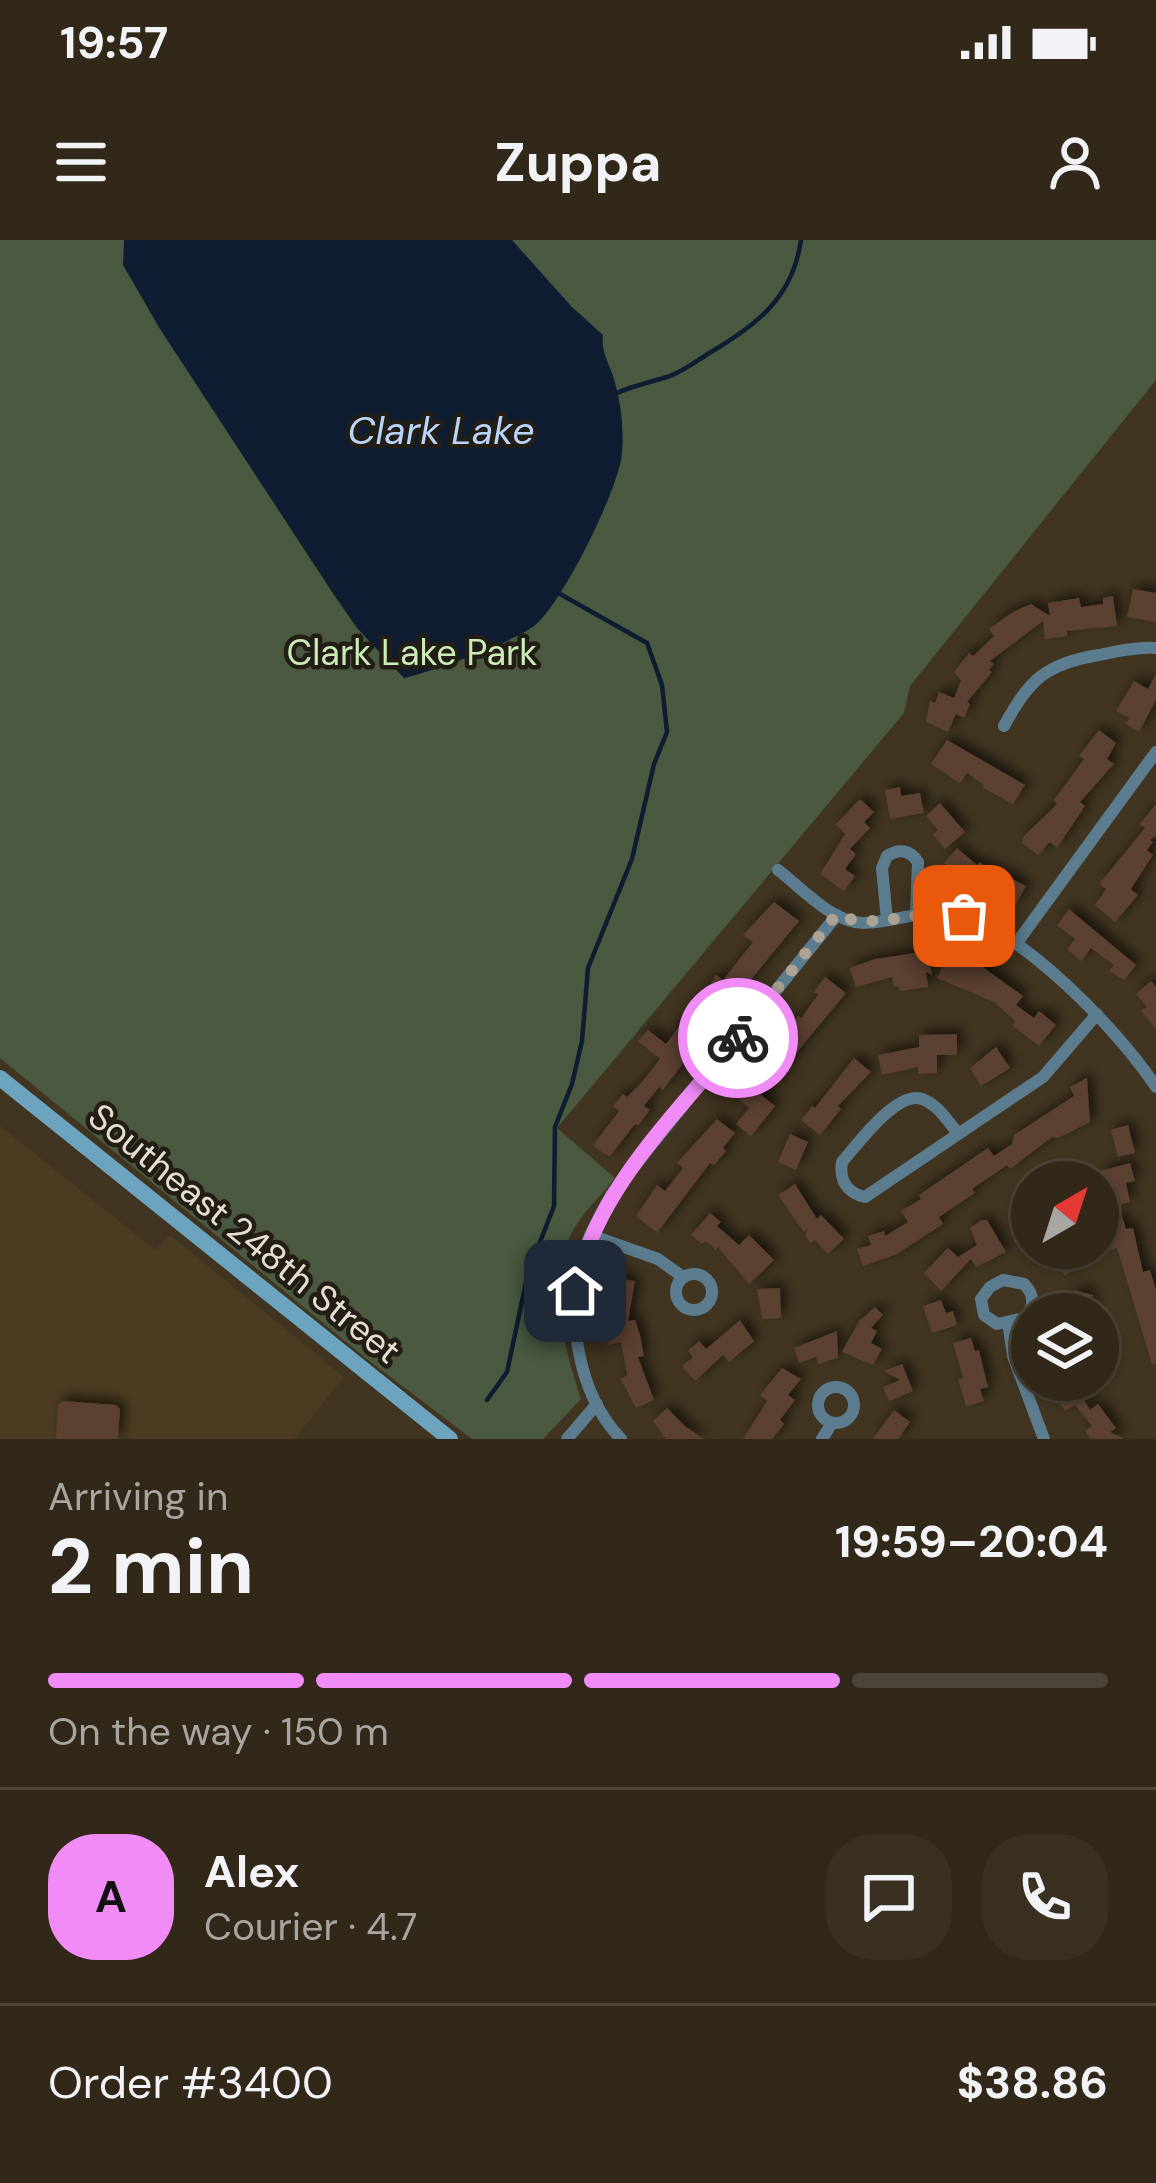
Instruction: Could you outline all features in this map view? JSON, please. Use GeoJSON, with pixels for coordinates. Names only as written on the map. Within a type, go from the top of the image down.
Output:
{"type":"FeatureCollection","features":[{"type":"Feature","properties":{"kind":"street"},"geometry":{"type":"LineString","coordinates":[[1004,726],[1023,692],[1055,665],[1156,648]]}},
{"type":"Feature","properties":{"kind":"street"},"geometry":{"type":"LineString","coordinates":[[1016,944],[1156,752]]}},
{"type":"Feature","properties":{"kind":"street"},"geometry":{"type":"LineString","coordinates":[[887,920],[882,868],[887,856],[898,851],[918,862],[916,914]]}},
{"type":"Feature","properties":{"kind":"street"},"geometry":{"type":"LineString","coordinates":[[778,870],[836,915],[864,923],[916,914],[964,916],[989,926],[1097,1014],[1133,1051],[1156,1087]]}},
{"type":"Feature","properties":{"kind":"street"},"geometry":{"type":"LineString","coordinates":[[621,1439],[597,1404],[583,1369],[576,1332],[575,1291],[590,1235],[611,1195],[836,915]]}},
{"type":"Feature","properties":{"kind":"street"},"geometry":{"type":"LineString","coordinates":[[957,1132],[926,1100],[915,1096],[901,1102],[842,1162],[844,1183],[865,1197],[1043,1077],[1097,1014]]}},
{"type":"Feature","properties":{"kind":"street","name":"Southeast 248th Street"},"geometry":{"type":"LineString","coordinates":[[0,1078],[446,1438]]}},
{"type":"Feature","properties":{"kind":"street"},"geometry":{"type":"LineString","coordinates":[[590,1235],[658,1259],[683,1277]]}},
{"type":"Feature","properties":{"kind":"street"},"geometry":{"type":"LineString","coordinates":[[1017,1280],[1030,1289],[1033,1305],[1024,1318],[1008,1322],[989,1321],[981,1300],[990,1287],[1017,1280]]}},
{"type":"Feature","properties":{"kind":"street"},"geometry":{"type":"LineString","coordinates":[[1008,1322],[1013,1356],[1044,1439]]}},
{"type":"Feature","properties":{"kind":"street"},"geometry":{"type":"LineString","coordinates":[[567,1439],[597,1404]]}},
{"type":"Feature","properties":{"kind":"street"},"geometry":{"type":"LineString","coordinates":[[822,1439],[832,1423]]}},
{"type":"Feature","properties":{"kind":"shaded area"},"geometry":{"type":"Polygon","coordinates":[[[0,1126],[155,1250],[170,1235],[344,1377],[294,1439],[0,1439],[0,1126]]]}},
{"type":"Feature","properties":{"kind":"green space","name":"Clark Lake Park"},"geometry":{"type":"Polygon","coordinates":[[[0,240],[1156,240],[1156,380],[910,686],[904,713],[557,1128],[615,1178],[578,1223],[563,1259],[562,1320],[581,1399],[543,1439],[472,1439],[368,1360],[0,1058],[0,240]]]}},
{"type":"Feature","properties":{"kind":"water","name":"Clark Lake"},"geometry":{"type":"Polygon","coordinates":[[[124,240],[512,240],[603,335],[621,416],[622,453],[611,492],[573,571],[545,614],[509,640],[404,678],[357,628],[160,329],[123,265],[124,240]]]}},
{"type":"Feature","properties":{"kind":"building"},"geometry":{"type":"Polygon","coordinates":[[[1133,589],[1156,593],[1156,622],[1127,617],[1133,589]]]}},
{"type":"Feature","properties":{"kind":"building"},"geometry":{"type":"Polygon","coordinates":[[[1113,596],[1117,626],[1067,631],[1067,636],[1045,639],[1043,621],[990,661],[992,672],[967,702],[964,718],[956,714],[948,732],[926,722],[930,701],[935,703],[939,692],[954,698],[961,680],[954,672],[969,653],[973,656],[994,636],[989,629],[1011,613],[1031,604],[1050,616],[1048,603],[1079,598],[1081,607],[1103,604],[1103,598],[1113,596]]]}},
{"type":"Feature","properties":{"kind":"building"},"geometry":{"type":"Polygon","coordinates":[[[1156,674],[1156,700],[1139,732],[1116,711],[1134,681],[1148,689],[1156,674]]]}},
{"type":"Feature","properties":{"kind":"building"},"geometry":{"type":"Polygon","coordinates":[[[1099,730],[1116,743],[1107,759],[1114,764],[1080,802],[1085,806],[1057,848],[1050,842],[1038,855],[1022,843],[1024,836],[1057,804],[1054,800],[1099,730]]]}},
{"type":"Feature","properties":{"kind":"building"},"geometry":{"type":"Polygon","coordinates":[[[947,740],[1025,785],[1013,804],[967,773],[960,783],[931,764],[947,740]]]}},
{"type":"Feature","properties":{"kind":"building"},"geometry":{"type":"Polygon","coordinates":[[[900,787],[901,796],[920,793],[924,813],[890,819],[885,790],[900,787]]]}},
{"type":"Feature","properties":{"kind":"building"},"geometry":{"type":"Polygon","coordinates":[[[860,799],[874,812],[864,822],[870,828],[850,849],[856,854],[845,869],[855,876],[844,891],[820,874],[845,834],[836,824],[860,799]]]}},
{"type":"Feature","properties":{"kind":"building"},"geometry":{"type":"Polygon","coordinates":[[[940,803],[965,832],[945,849],[926,816],[940,803]]]}},
{"type":"Feature","properties":{"kind":"building"},"geometry":{"type":"Polygon","coordinates":[[[1156,804],[1156,836],[1147,850],[1153,855],[1131,889],[1138,895],[1115,922],[1095,905],[1106,889],[1099,884],[1145,828],[1140,824],[1156,804]]]}},
{"type":"Feature","properties":{"kind":"building"},"geometry":{"type":"Polygon","coordinates":[[[957,848],[977,865],[980,862],[991,872],[1026,886],[1016,904],[975,882],[967,891],[953,880],[958,874],[944,863],[957,848]]]}},
{"type":"Feature","properties":{"kind":"building"},"geometry":{"type":"Polygon","coordinates":[[[774,902],[799,921],[744,988],[735,983],[722,1002],[731,1009],[720,1024],[715,1021],[663,1090],[659,1087],[644,1106],[650,1110],[638,1126],[610,1156],[603,1153],[593,1145],[619,1111],[613,1106],[660,1059],[638,1041],[648,1030],[666,1044],[681,1024],[684,1027],[716,975],[723,980],[753,942],[743,935],[774,902]]]}},
{"type":"Feature","properties":{"kind":"building"},"geometry":{"type":"Polygon","coordinates":[[[1069,909],[1136,965],[1124,980],[1109,971],[1114,965],[1091,948],[1081,961],[1067,949],[1075,939],[1057,925],[1069,909]]]}},
{"type":"Feature","properties":{"kind":"building"},"geometry":{"type":"Polygon","coordinates":[[[928,951],[932,975],[926,972],[928,987],[900,991],[892,977],[856,987],[850,968],[928,951]]]}},
{"type":"Feature","properties":{"kind":"building"},"geometry":{"type":"Polygon","coordinates":[[[964,953],[1023,996],[1016,1005],[1034,1018],[1039,1011],[1056,1025],[1039,1046],[1012,1025],[1015,1021],[994,1002],[937,978],[947,959],[958,965],[964,953]]]}},
{"type":"Feature","properties":{"kind":"building"},"geometry":{"type":"Polygon","coordinates":[[[825,977],[846,993],[761,1095],[775,1106],[751,1136],[736,1124],[749,1108],[734,1095],[784,1027],[801,1018],[825,977]]]}},
{"type":"Feature","properties":{"kind":"building"},"geometry":{"type":"Polygon","coordinates":[[[1151,981],[1156,987],[1156,1029],[1141,1011],[1147,1007],[1136,994],[1151,981]]]}},
{"type":"Feature","properties":{"kind":"building"},"geometry":{"type":"Polygon","coordinates":[[[957,1034],[957,1055],[937,1055],[937,1073],[918,1074],[918,1067],[882,1075],[878,1055],[919,1047],[919,1035],[957,1034]]]}},
{"type":"Feature","properties":{"kind":"building"},"geometry":{"type":"Polygon","coordinates":[[[996,1047],[1010,1068],[981,1086],[970,1068],[996,1047]]]}},
{"type":"Feature","properties":{"kind":"building"},"geometry":{"type":"Polygon","coordinates":[[[854,1058],[871,1072],[838,1106],[841,1109],[820,1135],[801,1120],[854,1058]]]}},
{"type":"Feature","properties":{"kind":"building"},"geometry":{"type":"Polygon","coordinates":[[[1087,1078],[1090,1122],[1052,1137],[1020,1161],[1011,1161],[1011,1168],[1007,1165],[939,1217],[943,1224],[897,1254],[863,1266],[857,1249],[871,1245],[868,1236],[884,1231],[885,1236],[908,1222],[901,1211],[921,1199],[919,1195],[988,1148],[994,1156],[1012,1144],[1014,1135],[1074,1096],[1070,1087],[1087,1078]]]}},
{"type":"Feature","properties":{"kind":"building"},"geometry":{"type":"Polygon","coordinates":[[[717,1119],[735,1133],[723,1148],[726,1151],[714,1165],[710,1163],[657,1233],[636,1216],[657,1185],[665,1191],[683,1168],[677,1163],[717,1119]]]}},
{"type":"Feature","properties":{"kind":"building"},"geometry":{"type":"Polygon","coordinates":[[[1128,1125],[1135,1153],[1118,1157],[1111,1130],[1128,1125]]]}},
{"type":"Feature","properties":{"kind":"building"},"geometry":{"type":"Polygon","coordinates":[[[790,1134],[808,1142],[796,1170],[778,1162],[790,1134]]]}},
{"type":"Feature","properties":{"kind":"building"},"geometry":{"type":"Polygon","coordinates":[[[1130,1163],[1135,1181],[1126,1183],[1130,1202],[1119,1205],[1119,1166],[1130,1163]]]}},
{"type":"Feature","properties":{"kind":"building"},"geometry":{"type":"Polygon","coordinates":[[[795,1184],[817,1219],[821,1215],[844,1239],[828,1254],[805,1236],[808,1228],[804,1232],[778,1195],[795,1184]]]}},
{"type":"Feature","properties":{"kind":"building"},"geometry":{"type":"Polygon","coordinates":[[[710,1213],[739,1245],[749,1235],[774,1260],[749,1284],[718,1247],[702,1244],[691,1235],[710,1213]]]}},
{"type":"Feature","properties":{"kind":"building"},"geometry":{"type":"Polygon","coordinates":[[[1119,1217],[1126,1229],[1133,1228],[1143,1272],[1150,1270],[1156,1290],[1156,1363],[1152,1364],[1119,1255],[1119,1217]]]}},
{"type":"Feature","properties":{"kind":"building"},"geometry":{"type":"Polygon","coordinates":[[[987,1220],[1006,1252],[976,1267],[971,1259],[941,1291],[924,1273],[948,1248],[958,1257],[977,1245],[970,1228],[987,1220]]]}},
{"type":"Feature","properties":{"kind":"building"},"geometry":{"type":"Polygon","coordinates":[[[616,1278],[635,1281],[628,1321],[635,1320],[640,1335],[644,1356],[638,1357],[654,1400],[636,1408],[621,1379],[627,1375],[621,1342],[608,1345],[606,1331],[616,1278]]]}},
{"type":"Feature","properties":{"kind":"building"},"geometry":{"type":"Polygon","coordinates":[[[780,1288],[781,1318],[762,1319],[757,1289],[780,1288]]]}},
{"type":"Feature","properties":{"kind":"building"},"geometry":{"type":"Polygon","coordinates":[[[941,1300],[946,1313],[953,1311],[957,1325],[932,1333],[923,1306],[941,1300]]]}},
{"type":"Feature","properties":{"kind":"building"},"geometry":{"type":"Polygon","coordinates":[[[875,1307],[883,1315],[871,1328],[877,1331],[871,1343],[882,1349],[873,1365],[842,1352],[859,1321],[875,1307]]]}},
{"type":"Feature","properties":{"kind":"building"},"geometry":{"type":"Polygon","coordinates":[[[740,1320],[754,1341],[729,1362],[723,1355],[695,1381],[682,1366],[693,1357],[688,1351],[699,1341],[706,1349],[740,1320]]]}},
{"type":"Feature","properties":{"kind":"building"},"geometry":{"type":"Polygon","coordinates":[[[837,1331],[838,1358],[818,1364],[816,1357],[799,1363],[794,1348],[837,1331]]]}},
{"type":"Feature","properties":{"kind":"building"},"geometry":{"type":"Polygon","coordinates":[[[971,1338],[975,1351],[979,1350],[988,1387],[980,1389],[984,1401],[966,1406],[953,1343],[971,1338]]]}},
{"type":"Feature","properties":{"kind":"building"},"geometry":{"type":"Polygon","coordinates":[[[902,1364],[913,1391],[889,1401],[883,1387],[900,1380],[884,1371],[902,1364]]]}},
{"type":"Feature","properties":{"kind":"building"},"geometry":{"type":"Polygon","coordinates":[[[782,1368],[801,1379],[788,1395],[795,1400],[780,1420],[784,1424],[772,1439],[743,1439],[767,1401],[760,1395],[782,1368]]]}},
{"type":"Feature","properties":{"kind":"building"},"geometry":{"type":"Polygon","coordinates":[[[63,1401],[116,1405],[120,1409],[118,1439],[56,1439],[58,1405],[63,1401]]]}},
{"type":"Feature","properties":{"kind":"building"},"geometry":{"type":"Polygon","coordinates":[[[1058,1401],[1084,1401],[1090,1410],[1098,1404],[1116,1428],[1110,1432],[1124,1439],[1091,1439],[1085,1431],[1092,1426],[1075,1405],[1065,1411],[1058,1401]]]}},
{"type":"Feature","properties":{"kind":"building"},"geometry":{"type":"Polygon","coordinates":[[[667,1408],[704,1439],[666,1439],[653,1421],[667,1408]]]}},
{"type":"Feature","properties":{"kind":"building"},"geometry":{"type":"Polygon","coordinates":[[[894,1410],[910,1422],[898,1439],[873,1439],[894,1410]]]}},
{"type":"Feature","properties":{"kind":"waterway"},"geometry":{"type":"LineString","coordinates":[[617,393],[680,371],[758,320],[790,278],[801,240]]}},
{"type":"Feature","properties":{"kind":"waterway"},"geometry":{"type":"LineString","coordinates":[[487,1400],[507,1372],[528,1273],[554,1206],[555,1127],[582,1041],[588,968],[632,859],[654,764],[667,732],[662,685],[647,643],[560,594]]}},
{"type":"Feature","properties":{"kind":"way so far"},"geometry":{"type":"LineString","coordinates":[[738,1038],[836,915],[864,923],[930,912],[964,916]]}},
{"type":"Feature","properties":{"kind":"route"},"geometry":{"type":"LineString","coordinates":[[575,1291],[590,1235],[611,1195],[738,1038]]}}]}
